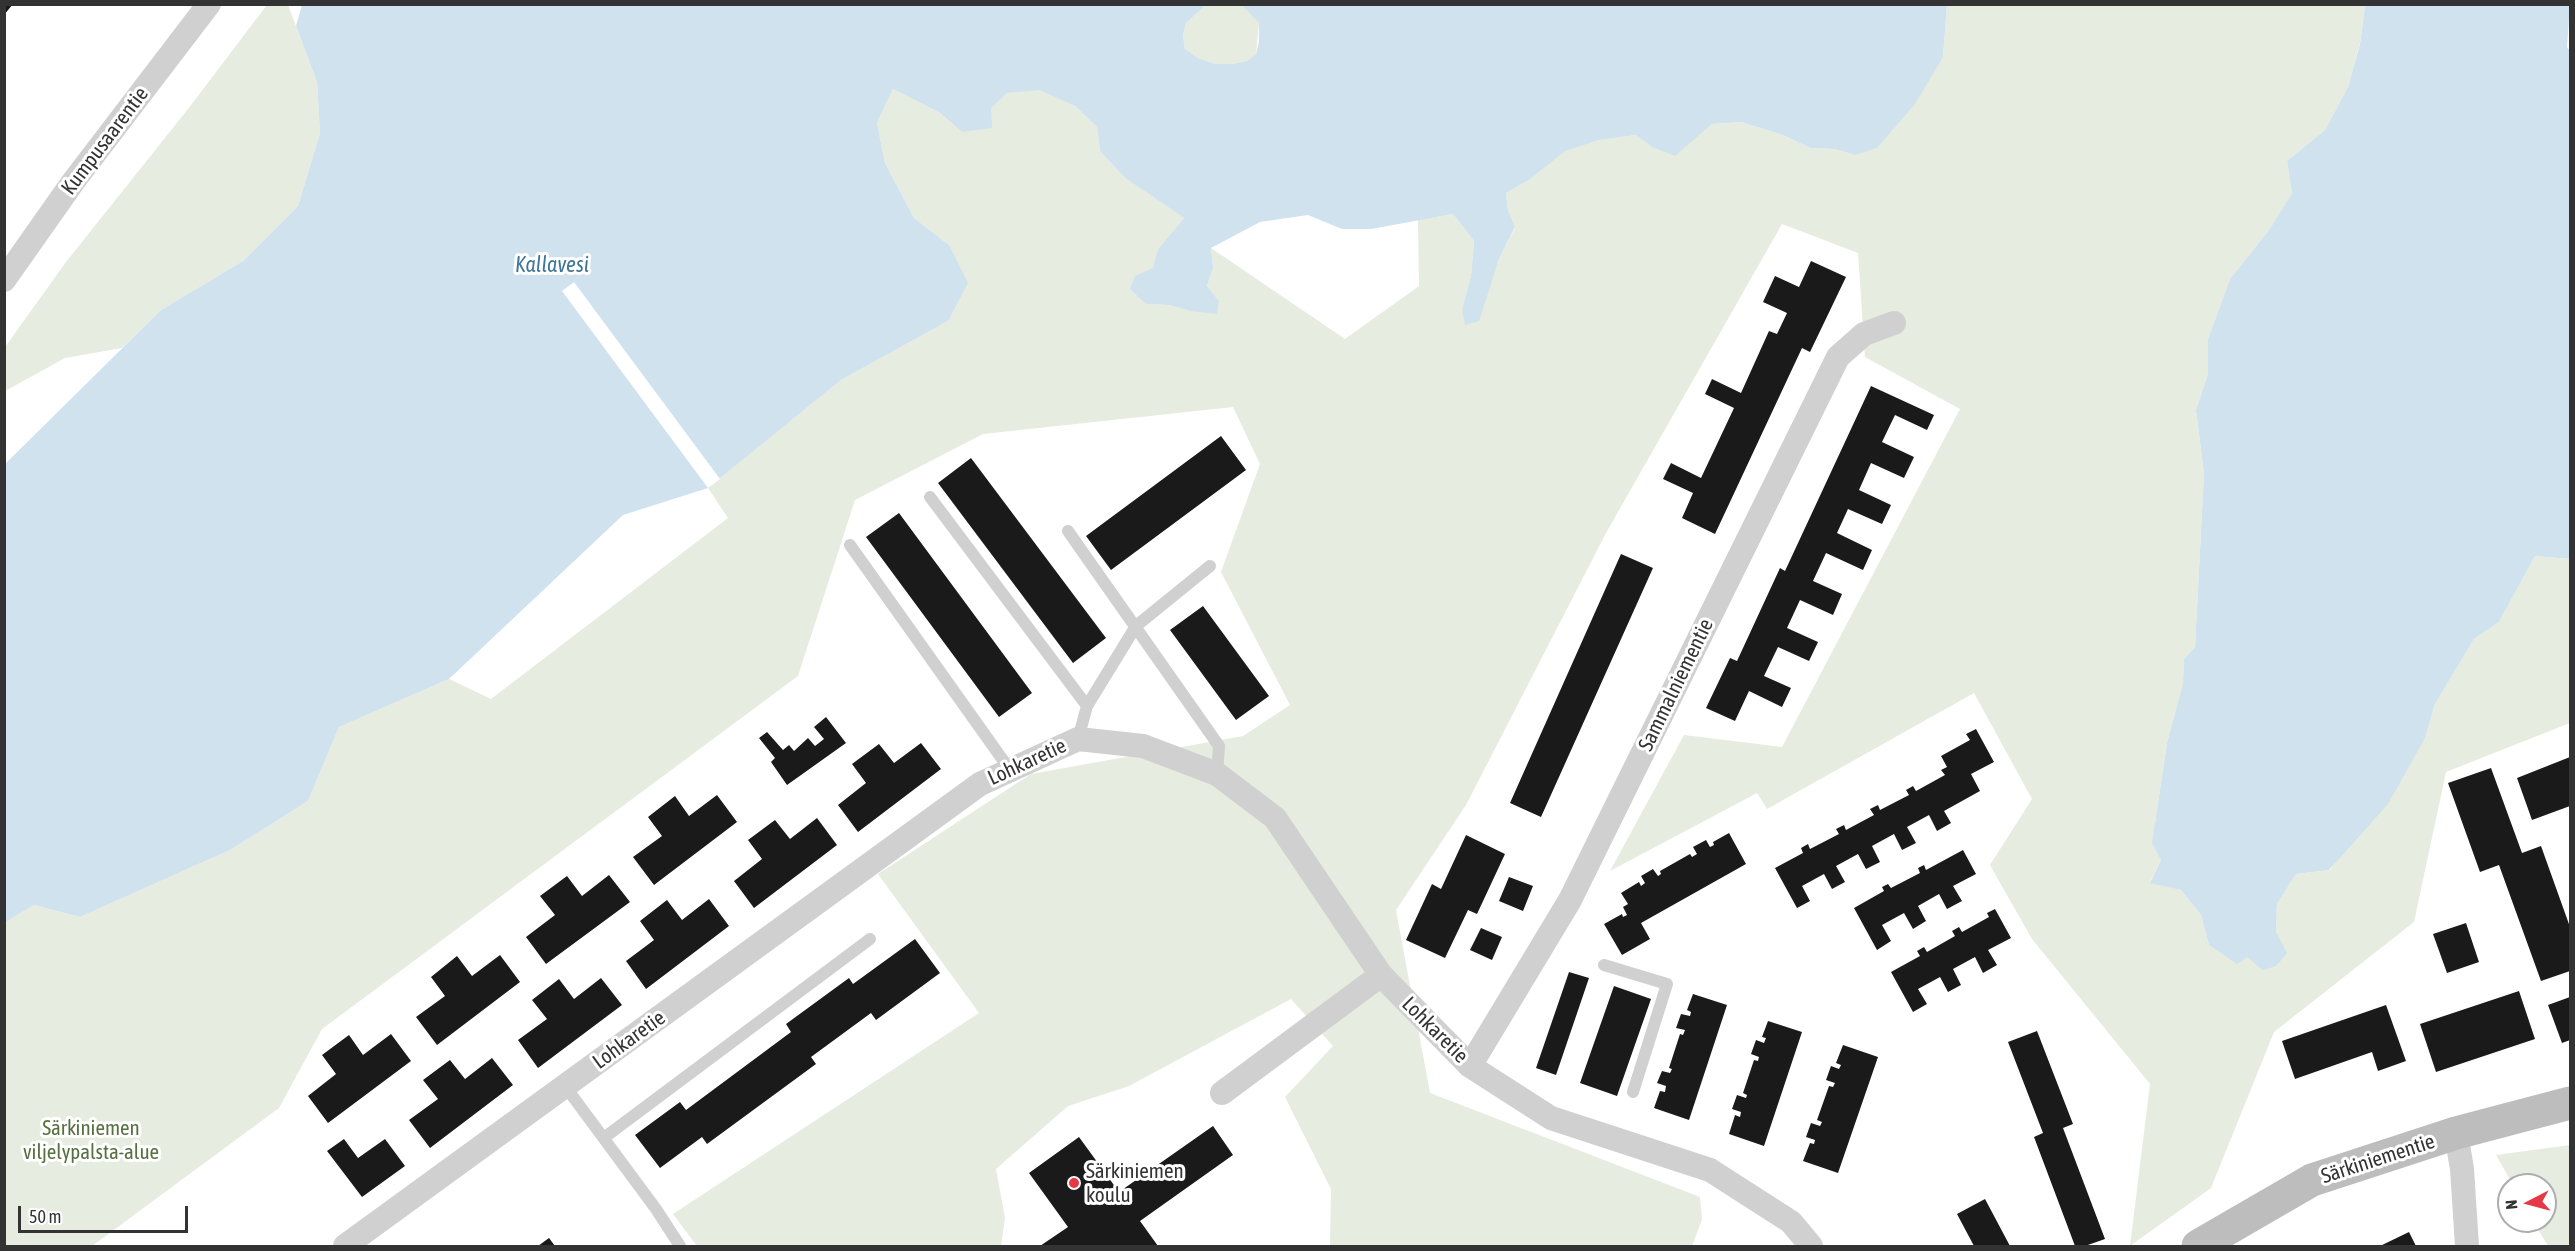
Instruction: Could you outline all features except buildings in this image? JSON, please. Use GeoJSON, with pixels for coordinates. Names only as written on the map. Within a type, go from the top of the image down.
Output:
{"type":"FeatureCollection","features":[{"type":"Feature","properties":{"kind":"street","name":"Kumpusaarentie"},"geometry":{"type":"LineString","coordinates":[[4,280],[73,182],[209,4]]}},
{"type":"Feature","properties":{"kind":"street","name":"Sammalniementie"},"geometry":{"type":"LineString","coordinates":[[1470,1066],[1570,900],[1838,357],[1864,334],[1894,322]]}},
{"type":"Feature","properties":{"kind":"street","name":"Lohkaretie"},"geometry":{"type":"LineString","coordinates":[[345,1246],[980,784],[1078,739],[1143,746],[1217,774],[1275,818],[1381,975],[1470,1066],[1551,1118],[1710,1170],[1791,1222],[1811,1246]]}},
{"type":"Feature","properties":{"kind":"street"},"geometry":{"type":"LineString","coordinates":[[1222,1094],[1381,975]]}},
{"type":"Feature","properties":{"kind":"street","name":"Särkiniementie"},"geometry":{"type":"LineString","coordinates":[[2204,1245],[2312,1180],[2456,1133],[2571,1103]]}},
{"type":"Feature","properties":{"kind":"street"},"geometry":{"type":"LineString","coordinates":[[2456,1133],[2462,1169],[2467,1246]]}},
{"type":"Feature","properties":{"kind":"lane"},"geometry":{"type":"LineString","coordinates":[[930,497],[1087,706]]}},
{"type":"Feature","properties":{"kind":"lane"},"geometry":{"type":"LineString","coordinates":[[1068,531],[1219,746],[1217,774]]}},
{"type":"Feature","properties":{"kind":"lane"},"geometry":{"type":"LineString","coordinates":[[850,545],[1010,770]]}},
{"type":"Feature","properties":{"kind":"lane"},"geometry":{"type":"LineString","coordinates":[[1078,739],[1087,706],[1136,626],[1210,566]]}},
{"type":"Feature","properties":{"kind":"lane"},"geometry":{"type":"LineString","coordinates":[[605,1137],[870,939]]}},
{"type":"Feature","properties":{"kind":"lane"},"geometry":{"type":"LineString","coordinates":[[1604,965],[1667,984],[1633,1092]]}},
{"type":"Feature","properties":{"kind":"lane"},"geometry":{"type":"LineString","coordinates":[[565,1086],[605,1137],[680,1246]]}},
{"type":"Feature","properties":{"kind":"green space"},"geometry":{"type":"Polygon","coordinates":[[[267,5],[288,5],[317,82],[320,133],[298,206],[243,261],[161,310],[122,348],[65,358],[5,391],[5,347],[66,262],[188,109],[267,5]]]}},
{"type":"Feature","properties":{"kind":"green space"},"geometry":{"type":"Polygon","coordinates":[[[1206,5],[1247,7],[1259,23],[1256,54],[1247,61],[1216,64],[1198,58],[1185,49],[1183,36],[1186,23],[1206,5]]]}},
{"type":"Feature","properties":{"kind":"green space","name":"Särkiniemen viljelypalsta-alue"},"geometry":{"type":"Polygon","coordinates":[[[1947,5],[2365,5],[2360,43],[2348,87],[2325,130],[2287,161],[2292,193],[2269,230],[2230,279],[2208,339],[2208,374],[2196,410],[2204,473],[2195,647],[2184,659],[2183,683],[2167,743],[2155,823],[2161,860],[2150,882],[2181,890],[2201,915],[2209,945],[2276,932],[2277,904],[2296,874],[2330,870],[2425,738],[2435,704],[2474,639],[2499,622],[2535,556],[2570,559],[2570,723],[2446,772],[2414,922],[2274,1032],[2211,1188],[2130,1246],[2150,1084],[2032,939],[1990,865],[2032,799],[1974,693],[1767,809],[1757,793],[1610,871],[1684,735],[1782,747],[1960,409],[1865,357],[1858,253],[1782,224],[1606,533],[1466,805],[1396,910],[1430,1093],[1700,1197],[1702,1219],[1692,1246],[1330,1246],[1331,1189],[1285,1097],[1333,1046],[1291,999],[1129,1086],[1068,1106],[996,1169],[1005,1218],[1001,1246],[697,1246],[673,1214],[979,1013],[878,874],[1031,774],[1243,736],[1290,705],[1221,572],[1260,464],[1233,407],[983,434],[855,500],[798,676],[322,1029],[279,1108],[92,1246],[5,1246],[4,922],[34,905],[80,917],[230,850],[308,801],[339,727],[449,679],[491,699],[728,518],[708,488],[841,380],[948,321],[949,245],[914,218],[885,163],[877,123],[893,89],[940,113],[962,132],[1007,93],[1040,89],[1075,106],[1097,127],[1100,151],[1125,178],[1184,218],[1158,249],[1146,304],[1169,305],[1190,311],[1219,301],[1207,286],[1213,268],[1211,248],[1345,339],[1419,286],[1418,220],[1453,214],[1474,241],[1471,276],[1462,309],[1490,285],[1499,259],[1515,228],[1508,210],[1506,193],[1529,180],[1565,150],[1599,140],[1636,135],[1652,147],[1675,155],[1712,124],[1741,122],[1783,135],[1810,148],[1835,149],[1855,155],[1943,57],[1947,5]]]}},
{"type":"Feature","properties":{"kind":"green space"},"geometry":{"type":"Polygon","coordinates":[[[2570,1145],[2570,1246],[2548,1246],[2540,1233],[2557,1233],[2557,1173],[2506,1173],[2496,1155],[2570,1145]]]}},
{"type":"Feature","properties":{"kind":"water","name":"Kallavesi"},"geometry":{"type":"Polygon","coordinates":[[[302,5],[1206,5],[1186,23],[1183,36],[1185,49],[1198,58],[1216,64],[1233,64],[1247,61],[1256,54],[1259,41],[1259,23],[1242,5],[1947,5],[1943,57],[1915,104],[1877,148],[1855,155],[1835,149],[1810,148],[1783,135],[1741,122],[1712,124],[1675,156],[1652,147],[1636,135],[1599,140],[1565,151],[1529,180],[1506,193],[1508,210],[1515,227],[1499,259],[1479,321],[1465,325],[1462,309],[1471,276],[1474,241],[1453,214],[1371,229],[1342,229],[1308,215],[1260,222],[1211,248],[1213,268],[1207,286],[1219,301],[1217,314],[1190,311],[1169,305],[1146,304],[1130,289],[1135,276],[1153,268],[1158,249],[1184,218],[1125,178],[1100,151],[1097,127],[1075,106],[1040,90],[1007,93],[991,108],[992,128],[962,132],[940,113],[893,89],[877,123],[885,163],[914,218],[949,245],[968,283],[948,321],[841,380],[708,488],[623,515],[449,679],[339,727],[308,801],[230,850],[80,917],[34,905],[5,922],[5,464],[161,310],[243,261],[298,206],[320,133],[317,82],[296,26],[302,5]]]}},
{"type":"Feature","properties":{"kind":"water"},"geometry":{"type":"Polygon","coordinates":[[[2365,5],[2570,5],[2567,47],[2570,51],[2570,559],[2535,556],[2499,622],[2474,639],[2435,704],[2425,738],[2388,804],[2329,870],[2296,874],[2277,904],[2276,932],[2287,953],[2276,966],[2263,970],[2247,957],[2237,964],[2209,945],[2201,915],[2181,890],[2150,883],[2161,860],[2152,843],[2167,743],[2183,683],[2184,659],[2195,647],[2204,473],[2196,410],[2208,374],[2208,339],[2230,279],[2269,230],[2292,193],[2287,161],[2325,130],[2348,87],[2360,44],[2365,5]]]}},
{"type":"Feature","properties":{"kind":"pier"},"geometry":{"type":"Polygon","coordinates":[[[574,282],[720,479],[708,488],[562,291],[574,282]]]}},
{"type":"Feature","properties":{"kind":"place","name":"Särkiniemen koulu"},"geometry":{"type":"Point","coordinates":[1074,1183]}}]}
